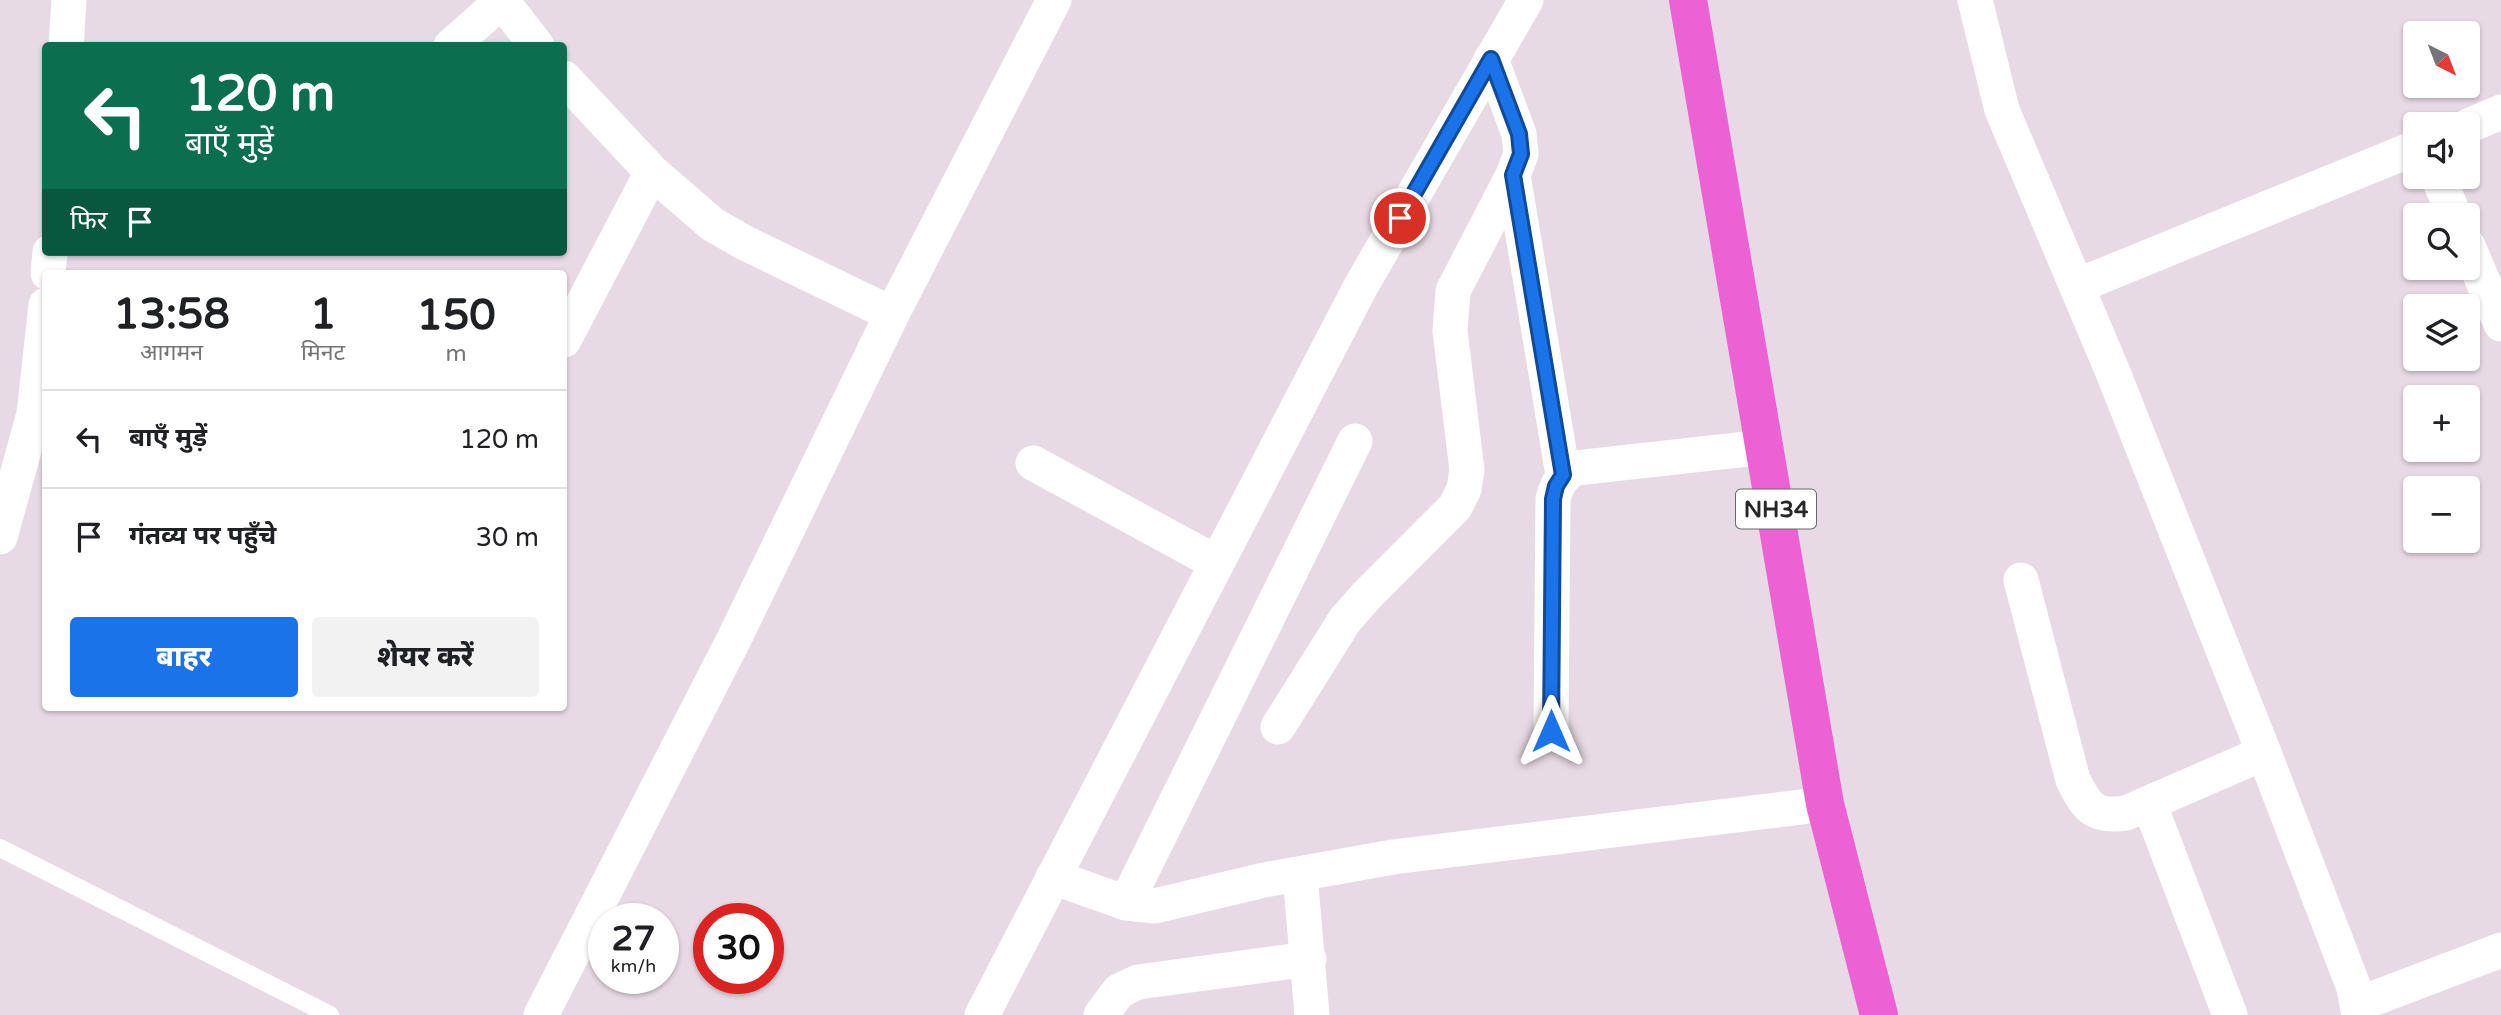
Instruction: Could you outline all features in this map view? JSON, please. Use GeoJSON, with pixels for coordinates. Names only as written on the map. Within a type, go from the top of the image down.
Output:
{"type":"FeatureCollection","features":[{"type":"Feature","properties":{"kind":"highway","name":"NH34"},"geometry":{"type":"LineString","coordinates":[[1688,0],[1825,804],[1879,1015]]}},
{"type":"Feature","properties":{"kind":"street"},"geometry":{"type":"LineString","coordinates":[[66,42],[69,0]]}},
{"type":"Feature","properties":{"kind":"street"},"geometry":{"type":"LineString","coordinates":[[541,1015],[733,641],[892,314],[1054,0]]}},
{"type":"Feature","properties":{"kind":"street"},"geometry":{"type":"LineString","coordinates":[[982,1015],[1361,286],[1526,0]]}},
{"type":"Feature","properties":{"kind":"street"},"geometry":{"type":"LineString","coordinates":[[1975,0],[2002,110],[2117,383],[2264,753],[2359,1009],[2501,950]]}},
{"type":"Feature","properties":{"kind":"street"},"geometry":{"type":"LineString","coordinates":[[455,42],[501,1],[534,42]]}},
{"type":"Feature","properties":{"kind":"street"},"geometry":{"type":"LineString","coordinates":[[1278,727],[1345,620],[1455,507],[1464,489],[1467,470],[1450,331],[1453,291],[1513,175],[1521,154],[1519,134],[1491,59]]}},
{"type":"Feature","properties":{"kind":"street"},"geometry":{"type":"LineString","coordinates":[[567,81],[652,172],[712,224],[892,314]]}},
{"type":"Feature","properties":{"kind":"street"},"geometry":{"type":"LineString","coordinates":[[2480,121],[2501,112]]}},
{"type":"Feature","properties":{"kind":"street"},"geometry":{"type":"LineString","coordinates":[[2077,286],[2403,153]]}},
{"type":"Feature","properties":{"kind":"street"},"geometry":{"type":"LineString","coordinates":[[567,334],[652,172]]}},
{"type":"Feature","properties":{"kind":"street"},"geometry":{"type":"LineString","coordinates":[[1513,175],[1563,475]]}},
{"type":"Feature","properties":{"kind":"street"},"geometry":{"type":"LineString","coordinates":[[2480,274],[2501,324]]}},
{"type":"Feature","properties":{"kind":"street"},"geometry":{"type":"LineString","coordinates":[[0,537],[34,414],[42,345]]}},
{"type":"Feature","properties":{"kind":"street"},"geometry":{"type":"LineString","coordinates":[[1126,903],[1355,442]]}},
{"type":"Feature","properties":{"kind":"street"},"geometry":{"type":"LineString","coordinates":[[1551,731],[1553,499],[1556,486],[1563,475],[1576,468],[1765,447]]}},
{"type":"Feature","properties":{"kind":"street"},"geometry":{"type":"LineString","coordinates":[[1032,463],[1217,563]]}},
{"type":"Feature","properties":{"kind":"street"},"geometry":{"type":"LineString","coordinates":[[2021,580],[2073,780],[2083,799],[2095,812],[2110,816],[2126,813],[2264,753]]}},
{"type":"Feature","properties":{"kind":"street"},"geometry":{"type":"LineString","coordinates":[[2149,803],[2230,1015]]}},
{"type":"Feature","properties":{"kind":"street"},"geometry":{"type":"LineString","coordinates":[[1053,877],[1126,903],[1155,906],[1265,880],[1393,857],[1825,804]]}},
{"type":"Feature","properties":{"kind":"street"},"geometry":{"type":"LineString","coordinates":[[1300,874],[1312,1015]]}},
{"type":"Feature","properties":{"kind":"street"},"geometry":{"type":"LineString","coordinates":[[1101,1015],[1119,991],[1138,982],[1309,959]]}},
{"type":"Feature","properties":{"kind":"lane"},"geometry":{"type":"LineString","coordinates":[[0,848],[330,1015]]}},
{"type":"Feature","properties":{"kind":"route"},"geometry":{"type":"LineString","coordinates":[[1400,218],[1491,59],[1519,134],[1521,154],[1513,175],[1563,475],[1556,486],[1553,499],[1551,731]]}}]}
